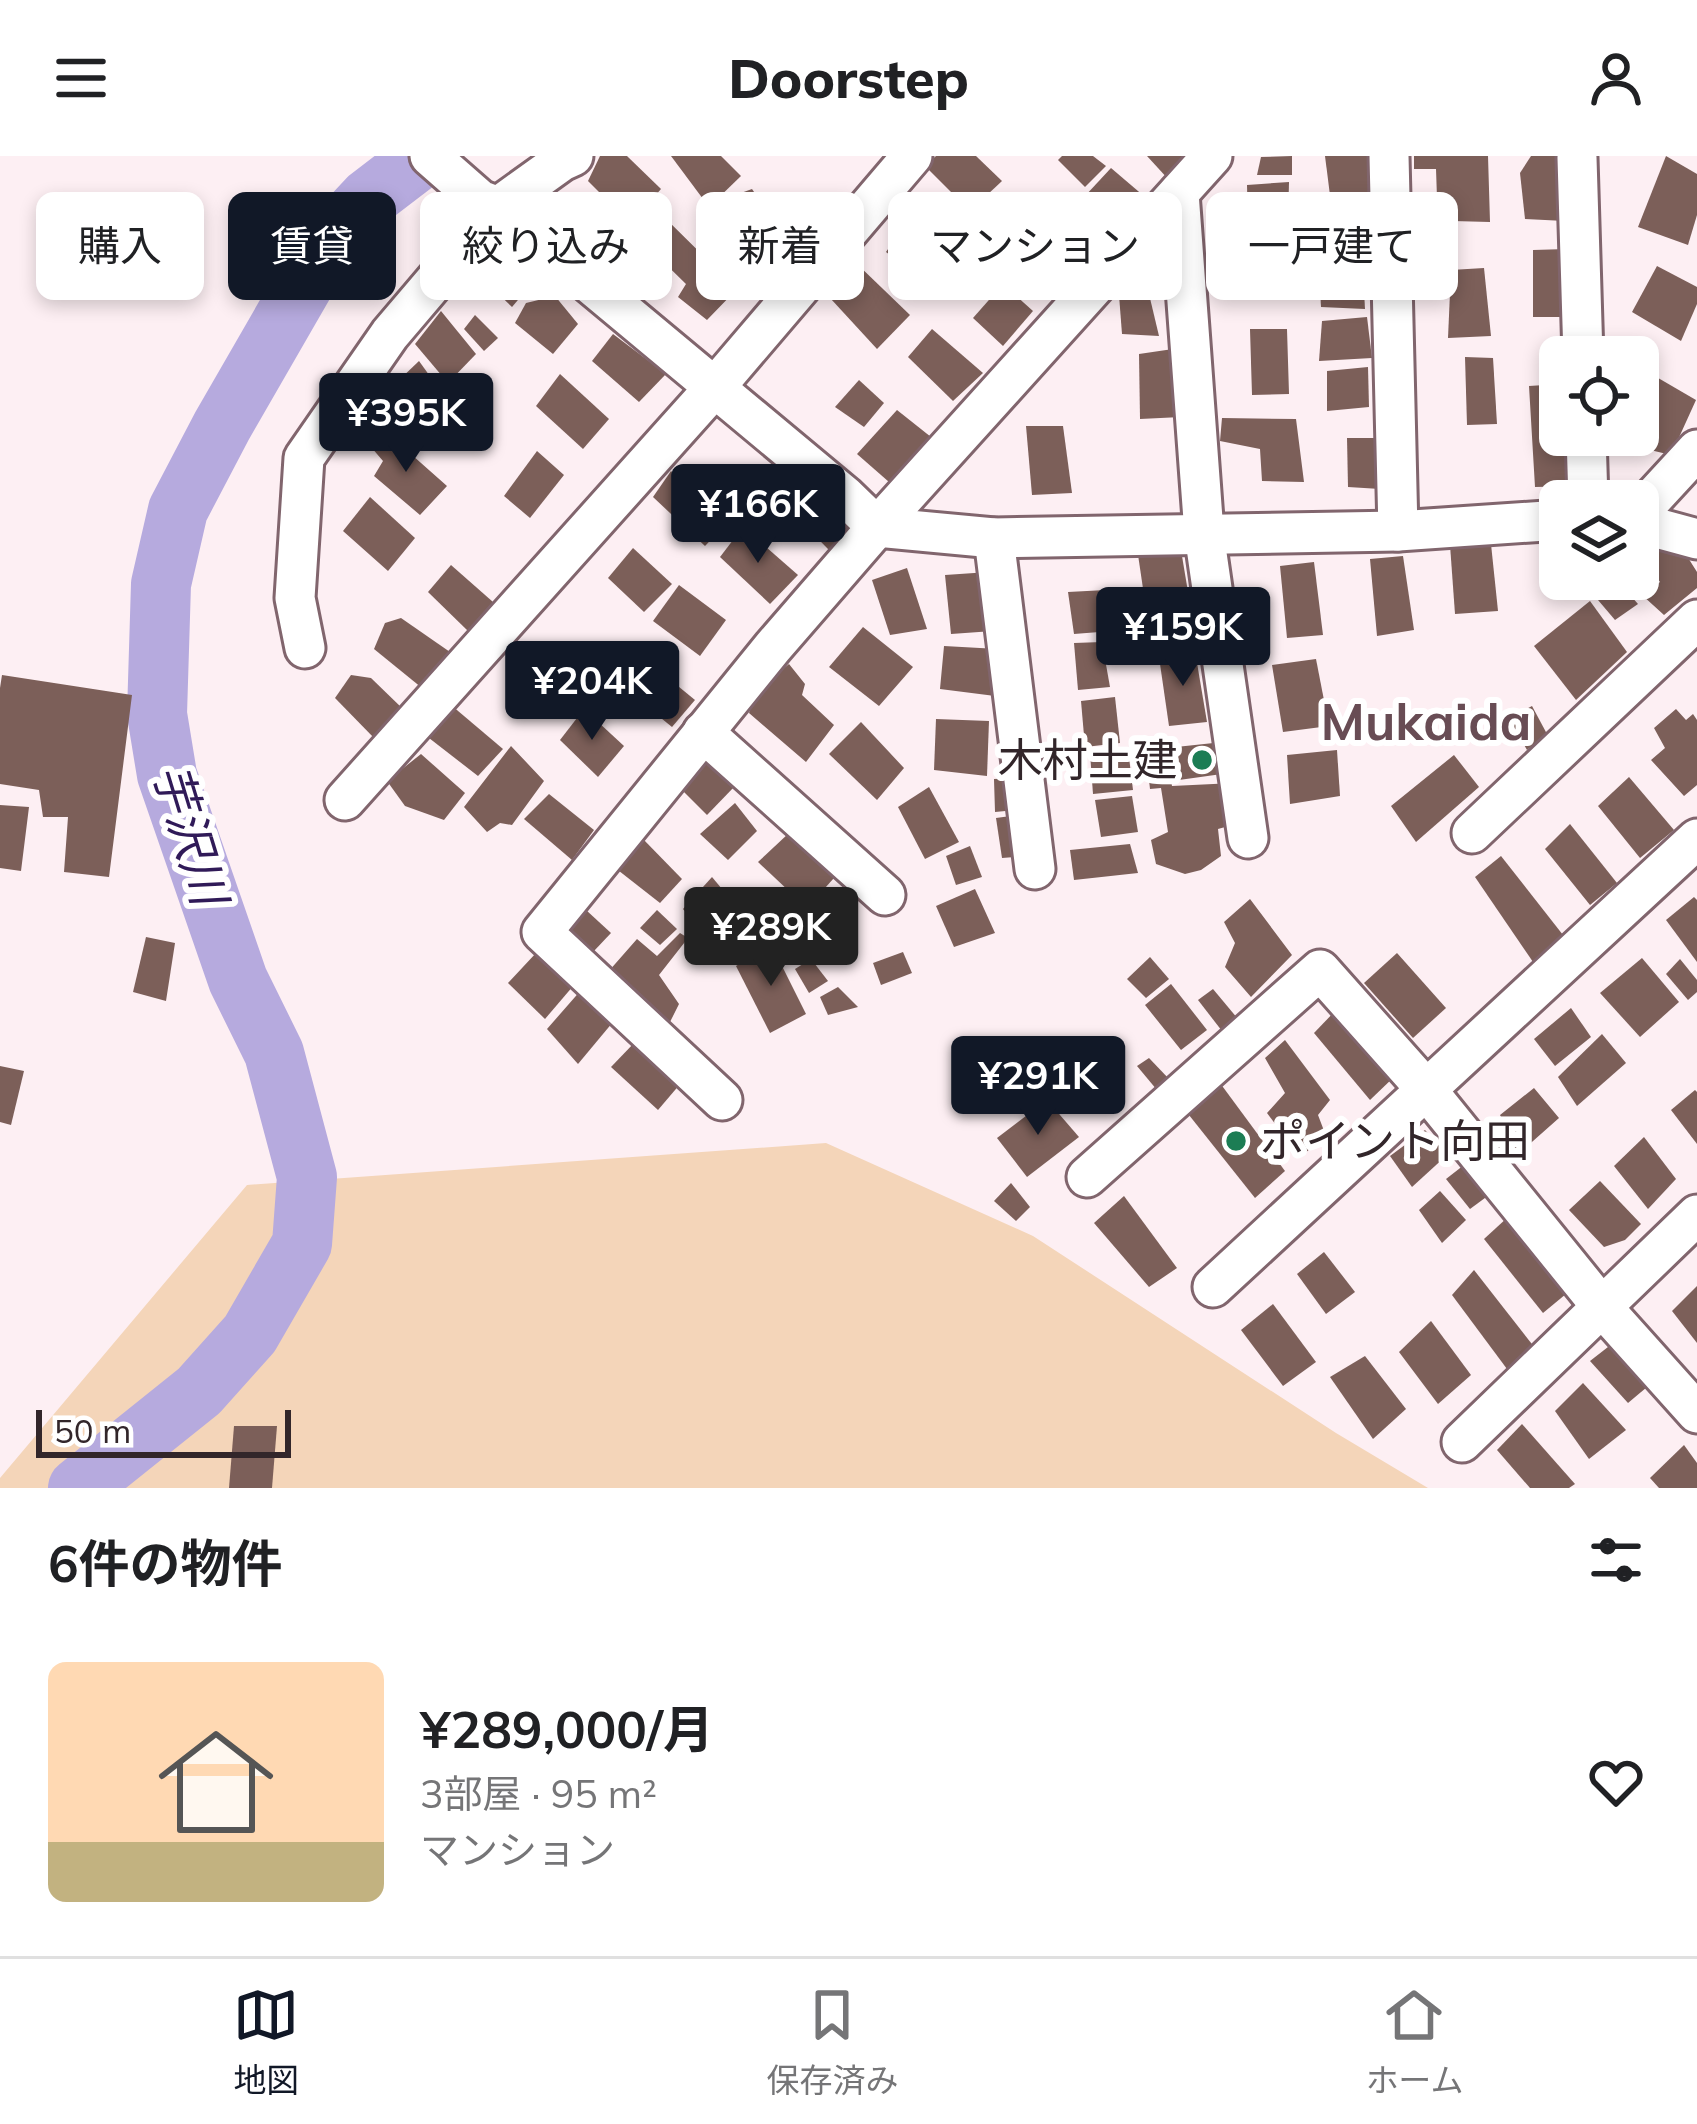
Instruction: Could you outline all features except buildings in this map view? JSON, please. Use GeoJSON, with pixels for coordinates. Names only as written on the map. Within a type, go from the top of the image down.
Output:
{"type":"FeatureCollection","features":[{"type":"Feature","properties":{"kind":"street"},"geometry":{"type":"LineString","coordinates":[[430,156],[475,192]]}},
{"type":"Feature","properties":{"kind":"street"},"geometry":{"type":"LineString","coordinates":[[508,192],[573,156]]}},
{"type":"Feature","properties":{"kind":"street"},"geometry":{"type":"LineString","coordinates":[[345,800],[715,386],[912,156]]}},
{"type":"Feature","properties":{"kind":"street"},"geometry":{"type":"LineString","coordinates":[[1180,192],[1212,156]]}},
{"type":"Feature","properties":{"kind":"street"},"geometry":{"type":"LineString","coordinates":[[1389,156],[1398,531]]}},
{"type":"Feature","properties":{"kind":"street"},"geometry":{"type":"LineString","coordinates":[[1577,158],[1582,336]]}},
{"type":"Feature","properties":{"kind":"street"},"geometry":{"type":"LineString","coordinates":[[1182,234],[1204,533],[1248,838]]}},
{"type":"Feature","properties":{"kind":"street"},"geometry":{"type":"LineString","coordinates":[[305,648],[295,598],[304,458],[420,294]]}},
{"type":"Feature","properties":{"kind":"street"},"geometry":{"type":"LineString","coordinates":[[609,300],[877,527],[994,538],[1398,531],[1539,521]]}},
{"type":"Feature","properties":{"kind":"street"},"geometry":{"type":"LineString","coordinates":[[722,1100],[542,932],[877,527],[1082,300]]}},
{"type":"Feature","properties":{"kind":"street"},"geometry":{"type":"LineString","coordinates":[[1659,494],[1697,450]]}},
{"type":"Feature","properties":{"kind":"street"},"geometry":{"type":"LineString","coordinates":[[1659,526],[1697,539]]}},
{"type":"Feature","properties":{"kind":"street"},"geometry":{"type":"LineString","coordinates":[[994,538],[1035,869]]}},
{"type":"Feature","properties":{"kind":"street"},"geometry":{"type":"LineString","coordinates":[[1472,833],[1697,620]]}},
{"type":"Feature","properties":{"kind":"street"},"geometry":{"type":"LineString","coordinates":[[703,732],[885,896]]}},
{"type":"Feature","properties":{"kind":"street"},"geometry":{"type":"LineString","coordinates":[[1213,1287],[1697,839]]}},
{"type":"Feature","properties":{"kind":"street"},"geometry":{"type":"LineString","coordinates":[[1087,1178],[1321,970],[1425,1088],[1602,1307],[1697,1413]]}},
{"type":"Feature","properties":{"kind":"street"},"geometry":{"type":"LineString","coordinates":[[1462,1442],[1697,1215]]}},
{"type":"Feature","properties":{"kind":"shaded area"},"geometry":{"type":"Polygon","coordinates":[[[826,1143],[1033,1236],[1428,1488],[0,1488],[0,1478],[247,1185],[826,1143]]]}},
{"type":"Feature","properties":{"kind":"waterway","name":"芋沢川"},"geometry":{"type":"LineString","coordinates":[[78,1488],[199,1391],[250,1334],[302,1244],[307,1177],[274,1053],[238,980],[167,775],[157,714],[161,584],[178,510],[328,242],[369,198],[424,156]]}},
{"type":"Feature","properties":{"kind":"place","name":"木村土建"},"geometry":{"type":"Point","coordinates":[1202,760]}},
{"type":"Feature","properties":{"kind":"place","name":"ポイント向田"},"geometry":{"type":"Point","coordinates":[1236,1141]}},
{"type":"Feature","properties":{"kind":"district","name":"Mukaida"},"geometry":{"type":"Point","coordinates":[1426,722]}}]}
